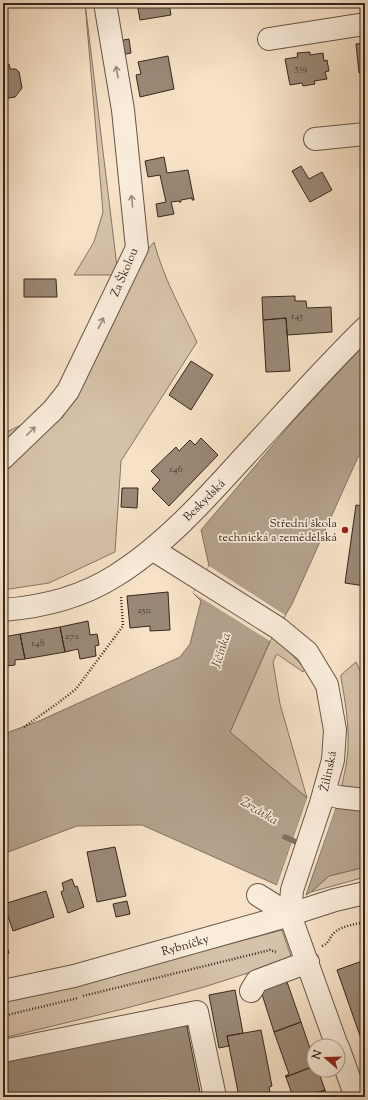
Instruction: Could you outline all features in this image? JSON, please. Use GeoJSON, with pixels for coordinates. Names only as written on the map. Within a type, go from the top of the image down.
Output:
{"type":"FeatureCollection","features":[{"type":"Feature","properties":{"kind":"street","name":"Za Školou"},"geometry":{"type":"LineString","coordinates":[[3,458],[53,410],[68,391],[137,248],[123,110],[105,3]]}},
{"type":"Feature","properties":{"kind":"street"},"geometry":{"type":"LineString","coordinates":[[270,39],[365,24]]}},
{"type":"Feature","properties":{"kind":"street"},"geometry":{"type":"LineString","coordinates":[[315,139],[365,134]]}},
{"type":"Feature","properties":{"kind":"street","name":"Beskydská"},"geometry":{"type":"LineString","coordinates":[[3,610],[42,605],[73,596],[114,577],[152,549],[205,501],[334,358],[365,328]]}},
{"type":"Feature","properties":{"kind":"street","name":"Žilinská"},"geometry":{"type":"LineString","coordinates":[[152,549],[278,628],[307,652],[327,685],[335,730],[333,760],[323,798],[292,890],[290,915],[335,1038]]}},
{"type":"Feature","properties":{"kind":"street"},"geometry":{"type":"LineString","coordinates":[[323,798],[365,800]]}},
{"type":"Feature","properties":{"kind":"street","name":"Rybníčky"},"geometry":{"type":"LineString","coordinates":[[3,991],[74,976],[290,915],[335,900],[365,893]]}},
{"type":"Feature","properties":{"kind":"street"},"geometry":{"type":"LineString","coordinates":[[258,895],[290,915]]}},
{"type":"Feature","properties":{"kind":"street"},"geometry":{"type":"LineString","coordinates":[[251,991],[257,981],[306,957]]}},
{"type":"Feature","properties":{"kind":"street"},"geometry":{"type":"LineString","coordinates":[[3,1050],[197,1012],[215,1097]]}},
{"type":"Feature","properties":{"kind":"street","name":"Žilinská"},"geometry":{"type":"LineString","coordinates":[[346,1069],[356,1097]]}},
{"type":"Feature","properties":{"kind":"path"},"geometry":{"type":"LineString","coordinates":[[24,726],[58,704],[76,689],[123,626],[122,597],[114,577]]}},
{"type":"Feature","properties":{"kind":"path"},"geometry":{"type":"LineString","coordinates":[[336,930],[365,922]]}},
{"type":"Feature","properties":{"kind":"path"},"geometry":{"type":"LineString","coordinates":[[3,1016],[270,950],[276,952],[282,957],[287,958],[306,957]]}},
{"type":"Feature","properties":{"kind":"shaded area"},"geometry":{"type":"Polygon","coordinates":[[[85,3],[118,275],[74,275],[94,242],[103,212],[85,3]]]}},
{"type":"Feature","properties":{"kind":"shaded area"},"geometry":{"type":"Polygon","coordinates":[[[154,242],[167,280],[197,342],[121,461],[115,552],[49,583],[3,590],[3,434],[35,418],[50,406],[62,418],[137,263],[154,242]]]}},
{"type":"Feature","properties":{"kind":"shaded area"},"geometry":{"type":"Polygon","coordinates":[[[272,637],[287,649],[305,669],[303,672],[277,654],[273,662],[280,704],[307,798],[230,732],[272,637]]]}},
{"type":"Feature","properties":{"kind":"shaded area"},"geometry":{"type":"Polygon","coordinates":[[[356,662],[365,682],[365,794],[341,789],[346,768],[348,729],[341,675],[356,662]]]}},
{"type":"Feature","properties":{"kind":"shaded area"},"geometry":{"type":"Polygon","coordinates":[[[365,867],[365,877],[311,892],[329,876],[365,867]]]}},
{"type":"Feature","properties":{"kind":"shaded area"},"geometry":{"type":"Polygon","coordinates":[[[282,930],[292,959],[204,987],[123,1009],[3,1038],[3,998],[222,946],[282,930]]]}},
{"type":"Feature","properties":{"kind":"water","name":"Jičínka"},"geometry":{"type":"Polygon","coordinates":[[[365,344],[365,453],[358,457],[292,604],[270,641],[230,732],[307,798],[277,885],[142,825],[77,826],[3,854],[3,736],[9,732],[39,721],[180,657],[190,644],[201,601],[193,593],[209,566],[201,530],[295,419],[365,344]]]}},
{"type":"Feature","properties":{"kind":"water"},"geometry":{"type":"Polygon","coordinates":[[[336,807],[365,807],[365,867],[329,876],[306,895],[336,807]]]}},
{"type":"Feature","properties":{"kind":"pier"},"geometry":{"type":"Polygon","coordinates":[[[209,566],[285,615],[270,641],[193,593],[209,566]]]}},
{"type":"Feature","properties":{"kind":"pier"},"geometry":{"type":"Polygon","coordinates":[[[307,798],[309,798],[279,885],[277,885],[307,798]]]}},
{"type":"Feature","properties":{"kind":"pier"},"geometry":{"type":"Polygon","coordinates":[[[334,807],[336,807],[305,895],[304,894],[334,807]]]}},
{"type":"Feature","properties":{"kind":"building"},"geometry":{"type":"Polygon","coordinates":[[[137,3],[169,3],[171,15],[140,20],[137,3]]]}},
{"type":"Feature","properties":{"kind":"building"},"geometry":{"type":"Polygon","coordinates":[[[129,39],[131,53],[121,55],[118,41],[129,39]]]}},
{"type":"Feature","properties":{"kind":"building"},"geometry":{"type":"Polygon","coordinates":[[[365,43],[365,72],[359,73],[356,44],[365,43]]]}},
{"type":"Feature","properties":{"kind":"building"},"geometry":{"type":"Polygon","coordinates":[[[310,52],[310,55],[323,53],[324,61],[327,60],[329,71],[325,72],[327,79],[314,81],[315,84],[303,86],[302,83],[290,85],[285,59],[298,57],[297,53],[310,52]]]}},
{"type":"Feature","properties":{"kind":"building"},"geometry":{"type":"Polygon","coordinates":[[[168,56],[174,89],[140,97],[136,75],[141,74],[138,62],[168,56]]]}},
{"type":"Feature","properties":{"kind":"building"},"geometry":{"type":"Polygon","coordinates":[[[9,64],[10,69],[16,69],[19,72],[22,88],[15,97],[3,99],[3,66],[9,64]]]}},
{"type":"Feature","properties":{"kind":"building"},"geometry":{"type":"Polygon","coordinates":[[[164,157],[167,173],[188,170],[194,200],[192,200],[192,198],[181,200],[181,202],[171,202],[174,214],[158,217],[156,204],[166,202],[160,175],[148,177],[145,161],[164,157]]]}},
{"type":"Feature","properties":{"kind":"building"},"geometry":{"type":"Polygon","coordinates":[[[301,166],[309,179],[322,172],[332,190],[310,202],[292,171],[301,166]]]}},
{"type":"Feature","properties":{"kind":"building"},"geometry":{"type":"Polygon","coordinates":[[[24,279],[56,279],[57,297],[24,297],[24,279]]]}},
{"type":"Feature","properties":{"kind":"building"},"geometry":{"type":"Polygon","coordinates":[[[295,296],[295,301],[306,301],[307,308],[331,307],[332,332],[287,335],[286,318],[263,320],[262,297],[295,296]]]}},
{"type":"Feature","properties":{"kind":"building"},"geometry":{"type":"Polygon","coordinates":[[[286,318],[290,371],[266,372],[263,320],[286,318]]]}},
{"type":"Feature","properties":{"kind":"building"},"geometry":{"type":"Polygon","coordinates":[[[191,361],[213,375],[191,410],[169,395],[191,361]]]}},
{"type":"Feature","properties":{"kind":"building"},"geometry":{"type":"Polygon","coordinates":[[[201,438],[218,455],[169,506],[152,489],[160,480],[151,471],[176,447],[179,451],[190,440],[195,445],[201,438]]]}},
{"type":"Feature","properties":{"kind":"building"},"geometry":{"type":"Polygon","coordinates":[[[122,488],[138,488],[137,508],[121,507],[122,488]]]}},
{"type":"Feature","properties":{"kind":"building"},"geometry":{"type":"Polygon","coordinates":[[[356,505],[365,506],[365,586],[345,583],[356,505]]]}},
{"type":"Feature","properties":{"kind":"building"},"geometry":{"type":"Polygon","coordinates":[[[168,592],[170,630],[150,631],[150,626],[130,628],[127,596],[168,592]]]}},
{"type":"Feature","properties":{"kind":"building"},"geometry":{"type":"Polygon","coordinates":[[[88,621],[90,635],[97,634],[99,645],[95,646],[96,656],[80,659],[78,649],[65,652],[60,627],[88,621]]]}},
{"type":"Feature","properties":{"kind":"building"},"geometry":{"type":"Polygon","coordinates":[[[60,627],[65,652],[25,659],[20,634],[60,627]]]}},
{"type":"Feature","properties":{"kind":"building"},"geometry":{"type":"Polygon","coordinates":[[[20,634],[25,659],[15,660],[15,665],[6,666],[3,652],[3,637],[20,634]]]}},
{"type":"Feature","properties":{"kind":"building"},"geometry":{"type":"Polygon","coordinates":[[[115,847],[126,896],[97,902],[87,852],[115,847]]]}},
{"type":"Feature","properties":{"kind":"building"},"geometry":{"type":"Polygon","coordinates":[[[72,879],[75,887],[77,886],[84,907],[68,913],[61,892],[64,890],[62,883],[72,879]]]}},
{"type":"Feature","properties":{"kind":"building"},"geometry":{"type":"Polygon","coordinates":[[[46,891],[54,917],[13,931],[4,904],[46,891]]]}},
{"type":"Feature","properties":{"kind":"building"},"geometry":{"type":"Polygon","coordinates":[[[127,901],[130,914],[116,917],[113,904],[127,901]]]}},
{"type":"Feature","properties":{"kind":"building"},"geometry":{"type":"Polygon","coordinates":[[[3,936],[9,953],[3,955],[3,936]]]}},
{"type":"Feature","properties":{"kind":"building"},"geometry":{"type":"Polygon","coordinates":[[[365,960],[365,1050],[337,970],[365,960]]]}},
{"type":"Feature","properties":{"kind":"building"},"geometry":{"type":"Polygon","coordinates":[[[286,979],[301,1022],[274,1032],[260,988],[286,979]]]}},
{"type":"Feature","properties":{"kind":"building"},"geometry":{"type":"Polygon","coordinates":[[[235,990],[243,1033],[227,1036],[229,1046],[219,1048],[209,995],[235,990]]]}},
{"type":"Feature","properties":{"kind":"building"},"geometry":{"type":"Polygon","coordinates":[[[186,1022],[201,1097],[3,1097],[3,1057],[186,1022]]]}},
{"type":"Feature","properties":{"kind":"building"},"geometry":{"type":"Polygon","coordinates":[[[301,1022],[306,1038],[306,1069],[286,1077],[285,1076],[289,1074],[274,1032],[301,1022]]]}},
{"type":"Feature","properties":{"kind":"building"},"geometry":{"type":"Polygon","coordinates":[[[261,1030],[272,1086],[269,1087],[271,1097],[239,1097],[227,1036],[261,1030]]]}},
{"type":"Feature","properties":{"kind":"building"},"geometry":{"type":"Polygon","coordinates":[[[306,1069],[306,1078],[321,1078],[325,1090],[305,1097],[293,1097],[286,1077],[306,1069]]]}},
{"type":"Feature","properties":{"kind":"building"},"geometry":{"type":"Polygon","coordinates":[[[325,1090],[327,1097],[305,1097],[325,1090]]]}},
{"type":"Feature","properties":{"kind":"waterway","name":"Zrzávka"},"geometry":{"type":"LineString","coordinates":[[285,837],[303,845]]}},
{"type":"Feature","properties":{"kind":"place","name":"Střední škola technická a zemědělská"},"geometry":{"type":"Point","coordinates":[345,530]}}]}
